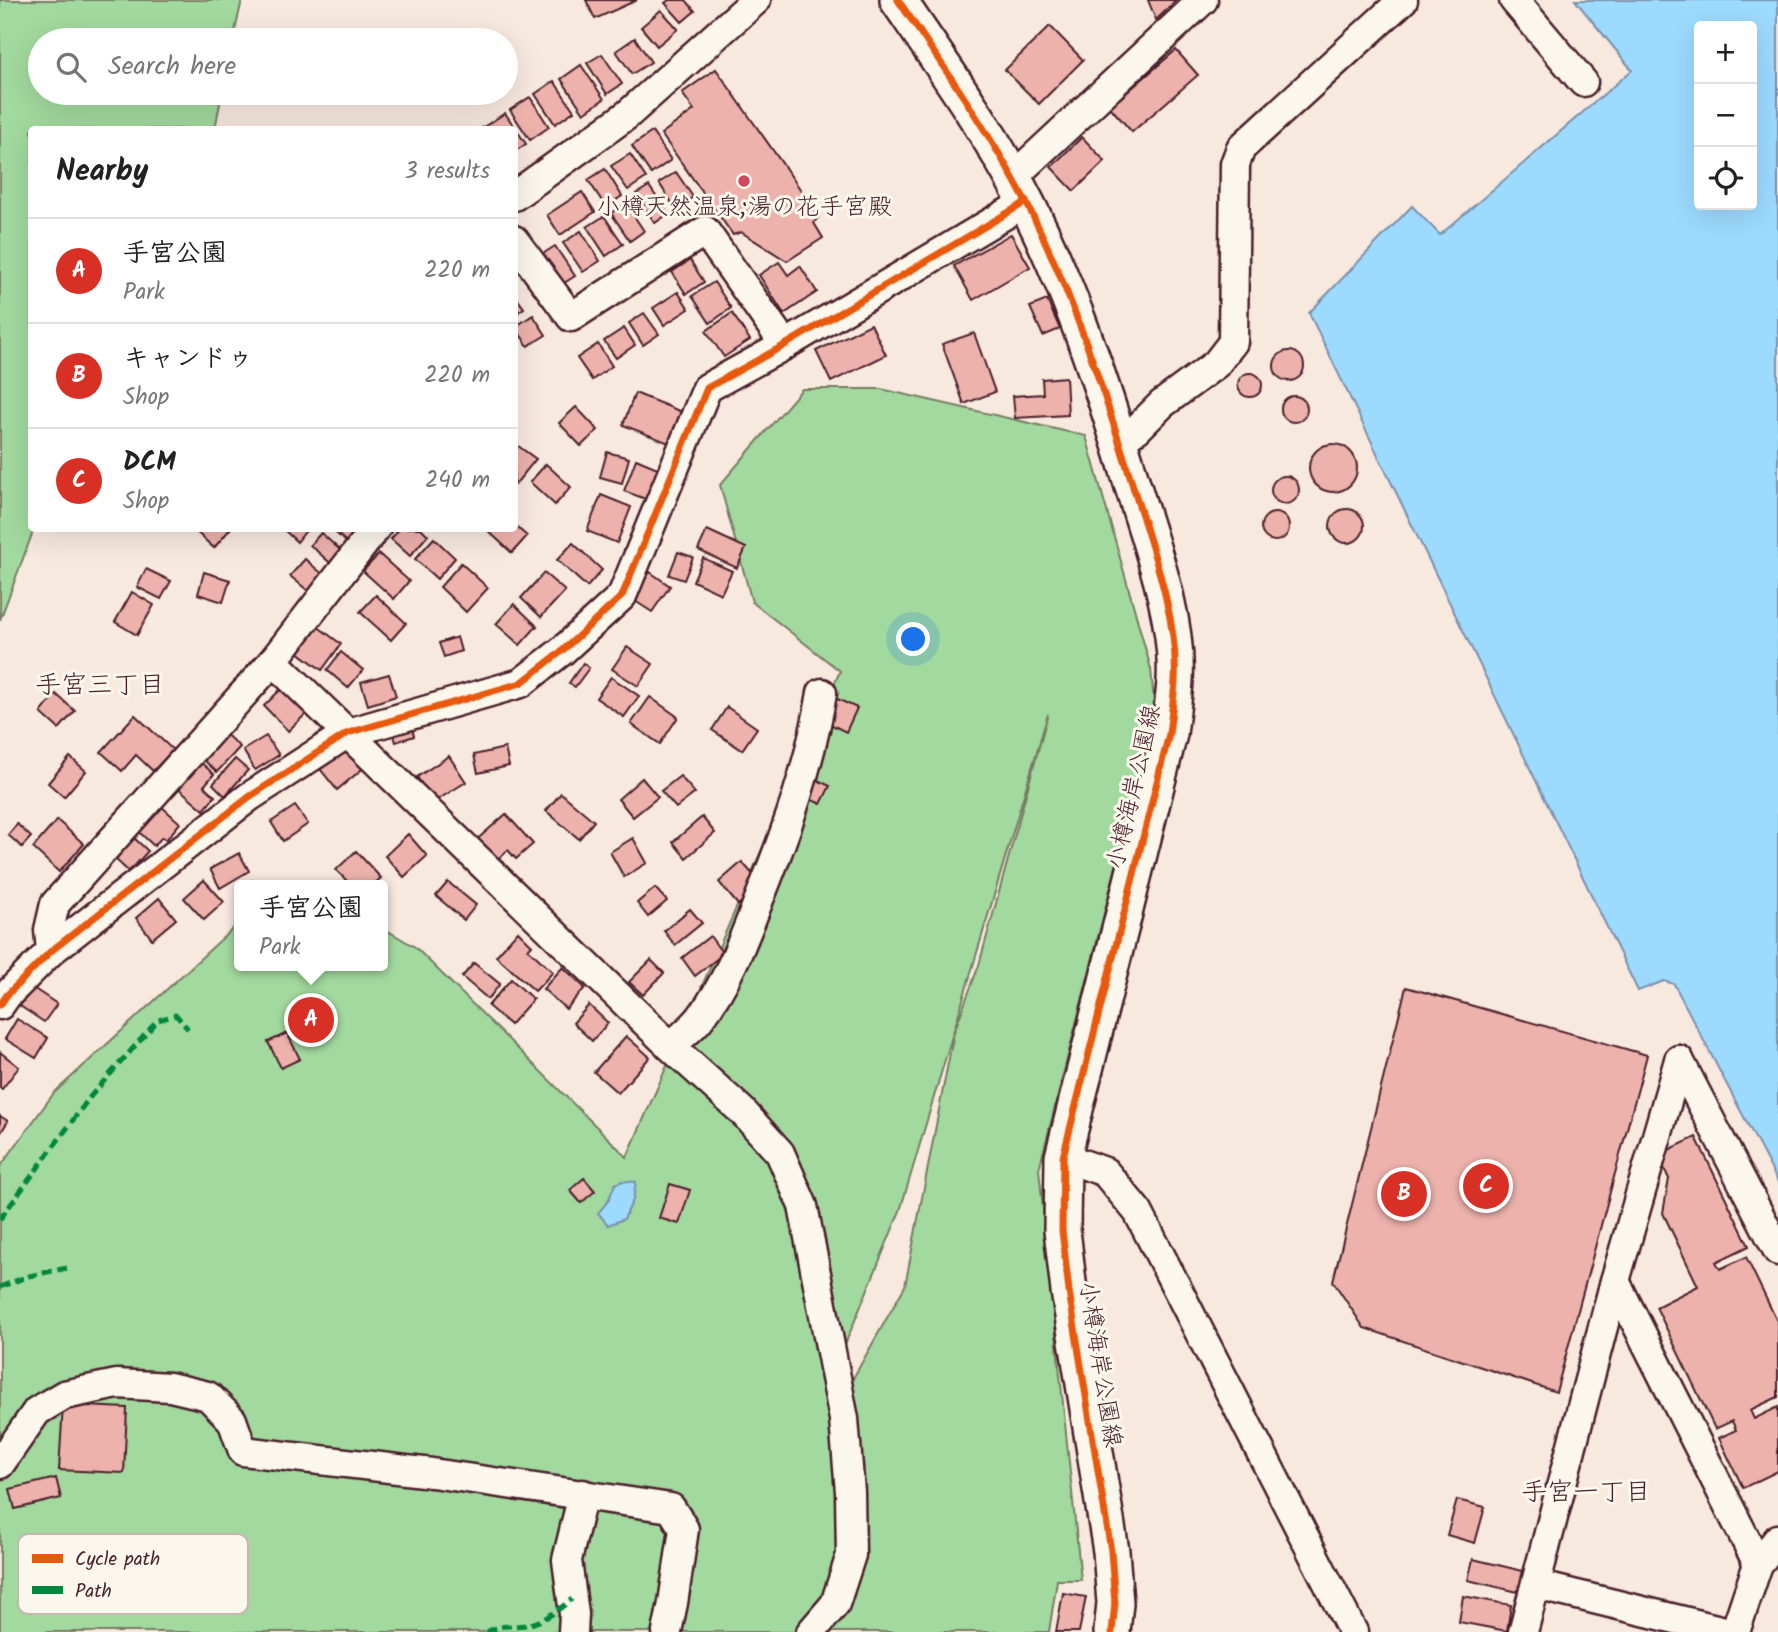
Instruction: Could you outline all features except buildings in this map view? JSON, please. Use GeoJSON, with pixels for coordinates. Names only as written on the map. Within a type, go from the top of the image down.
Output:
{"type":"FeatureCollection","features":[{"type":"Feature","properties":{"kind":"main road","name":"小樽海岸公園線"},"geometry":{"type":"LineString","coordinates":[[898,0],[988,134],[1019,190],[1068,294],[1119,439],[1159,572],[1172,628],[1176,679],[1169,734],[1063,1157],[1063,1242],[1111,1551],[1115,1603],[1112,1632]]}},
{"type":"Feature","properties":{"kind":"street"},"geometry":{"type":"LineString","coordinates":[[518,192],[627,116],[757,0]]}},
{"type":"Feature","properties":{"kind":"street"},"geometry":{"type":"LineString","coordinates":[[0,1005],[51,951],[249,797],[348,733],[521,683],[562,650],[622,596],[707,388],[785,345],[1019,190],[1203,0]]}},
{"type":"Feature","properties":{"kind":"street"},"geometry":{"type":"LineString","coordinates":[[1119,439],[1138,429],[1162,404],[1216,364],[1233,342],[1235,164],[1241,148],[1403,0]]}},
{"type":"Feature","properties":{"kind":"street"},"geometry":{"type":"LineString","coordinates":[[1514,0],[1583,82]]}},
{"type":"Feature","properties":{"kind":"street"},"geometry":{"type":"LineString","coordinates":[[518,245],[571,317],[705,231],[785,345]]}},
{"type":"Feature","properties":{"kind":"street"},"geometry":{"type":"LineString","coordinates":[[51,951],[49,930],[55,904],[273,662],[373,532]]}},
{"type":"Feature","properties":{"kind":"street"},"geometry":{"type":"LineString","coordinates":[[273,662],[670,1046],[742,1111],[780,1153],[803,1206],[844,1419],[850,1492],[851,1555],[835,1604],[811,1632]]}},
{"type":"Feature","properties":{"kind":"street"},"geometry":{"type":"LineString","coordinates":[[670,1046],[699,1020],[714,999],[747,932],[783,840],[814,743],[822,693]]}},
{"type":"Feature","properties":{"kind":"street"},"geometry":{"type":"LineString","coordinates":[[1523,1632],[1615,1281],[1679,1060],[1778,1251]]}},
{"type":"Feature","properties":{"kind":"street"},"geometry":{"type":"LineString","coordinates":[[1063,1157],[1105,1172],[1138,1212],[1353,1632]]}},
{"type":"Feature","properties":{"kind":"street"},"geometry":{"type":"LineString","coordinates":[[1615,1281],[1758,1563]]}},
{"type":"Feature","properties":{"kind":"street"},"geometry":{"type":"LineString","coordinates":[[0,1464],[37,1411],[64,1395],[117,1384],[170,1387],[208,1396],[232,1420],[243,1451],[432,1473],[671,1508],[684,1528],[667,1632]]}},
{"type":"Feature","properties":{"kind":"street"},"geometry":{"type":"LineString","coordinates":[[573,1632],[574,1614],[566,1560],[583,1494]]}},
{"type":"Feature","properties":{"kind":"street"},"geometry":{"type":"LineString","coordinates":[[1735,1632],[1758,1563],[1778,1539]]}},
{"type":"Feature","properties":{"kind":"street"},"geometry":{"type":"LineString","coordinates":[[1536,1585],[1729,1632]]}},
{"type":"Feature","properties":{"kind":"green space"},"geometry":{"type":"Polygon","coordinates":[[[0,0],[242,0],[236,28],[28,28],[28,105],[220,105],[216,126],[28,126],[28,532],[33,532],[0,620],[0,0]]]}},
{"type":"Feature","properties":{"kind":"green space"},"geometry":{"type":"Polygon","coordinates":[[[802,389],[881,389],[1086,436],[1151,669],[1155,713],[1039,1169],[1081,1580],[1057,1580],[1049,1632],[0,1632],[0,1167],[54,1093],[234,928],[234,971],[388,971],[388,931],[415,947],[627,1157],[840,671],[752,602],[720,485],[802,389]],[[1048,714],[900,1211],[832,1376],[834,1412],[905,1286],[954,1032],[979,965],[1048,714]]]}},
{"type":"Feature","properties":{"kind":"water"},"geometry":{"type":"Polygon","coordinates":[[[1575,0],[1778,0],[1778,1182],[1674,984],[1664,981],[1638,991],[1309,313],[1412,206],[1440,235],[1632,70],[1575,0]]]}},
{"type":"Feature","properties":{"kind":"water"},"geometry":{"type":"Polygon","coordinates":[[[623,1181],[636,1182],[633,1200],[624,1219],[608,1225],[598,1213],[608,1201],[615,1184],[623,1181]]]}},
{"type":"Feature","properties":{"kind":"marked path"},"geometry":{"type":"LineString","coordinates":[[0,1219],[90,1097],[158,1020],[176,1015],[188,1029]]}},
{"type":"Feature","properties":{"kind":"marked path"},"geometry":{"type":"LineString","coordinates":[[0,1287],[29,1276],[67,1268]]}},
{"type":"Feature","properties":{"kind":"marked path"},"geometry":{"type":"LineString","coordinates":[[487,1632],[539,1621],[572,1599]]}},
{"type":"Feature","properties":{"kind":"cycle path"},"geometry":{"type":"LineString","coordinates":[[898,0],[997,150],[1026,202],[1057,269],[1097,373],[1120,444],[1154,553],[1172,631],[1175,681],[1169,734],[1063,1157],[1062,1230],[1069,1291],[1111,1551],[1115,1603],[1112,1632]]}},
{"type":"Feature","properties":{"kind":"cycle path"},"geometry":{"type":"LineString","coordinates":[[0,1005],[51,951],[249,797],[348,733],[521,683],[562,651],[622,596],[707,388],[785,345],[1026,202]]}},
{"type":"Feature","properties":{"kind":"place","name":"小樽天然温泉;湯の花手宮殿"},"geometry":{"type":"Point","coordinates":[744,181]}},
{"type":"Feature","properties":{"kind":"place","name":"手宮公園"},"geometry":{"type":"Point","coordinates":[311,1020]}},
{"type":"Feature","properties":{"kind":"place","name":"DCM"},"geometry":{"type":"Point","coordinates":[1486,1186]}},
{"type":"Feature","properties":{"kind":"place","name":"キャンドゥ"},"geometry":{"type":"Point","coordinates":[1404,1194]}},
{"type":"Feature","properties":{"kind":"district","name":"手宮三丁目"},"geometry":{"type":"Point","coordinates":[100,684]}},
{"type":"Feature","properties":{"kind":"district","name":"手宮一丁目"},"geometry":{"type":"Point","coordinates":[1586,1491]}}]}
